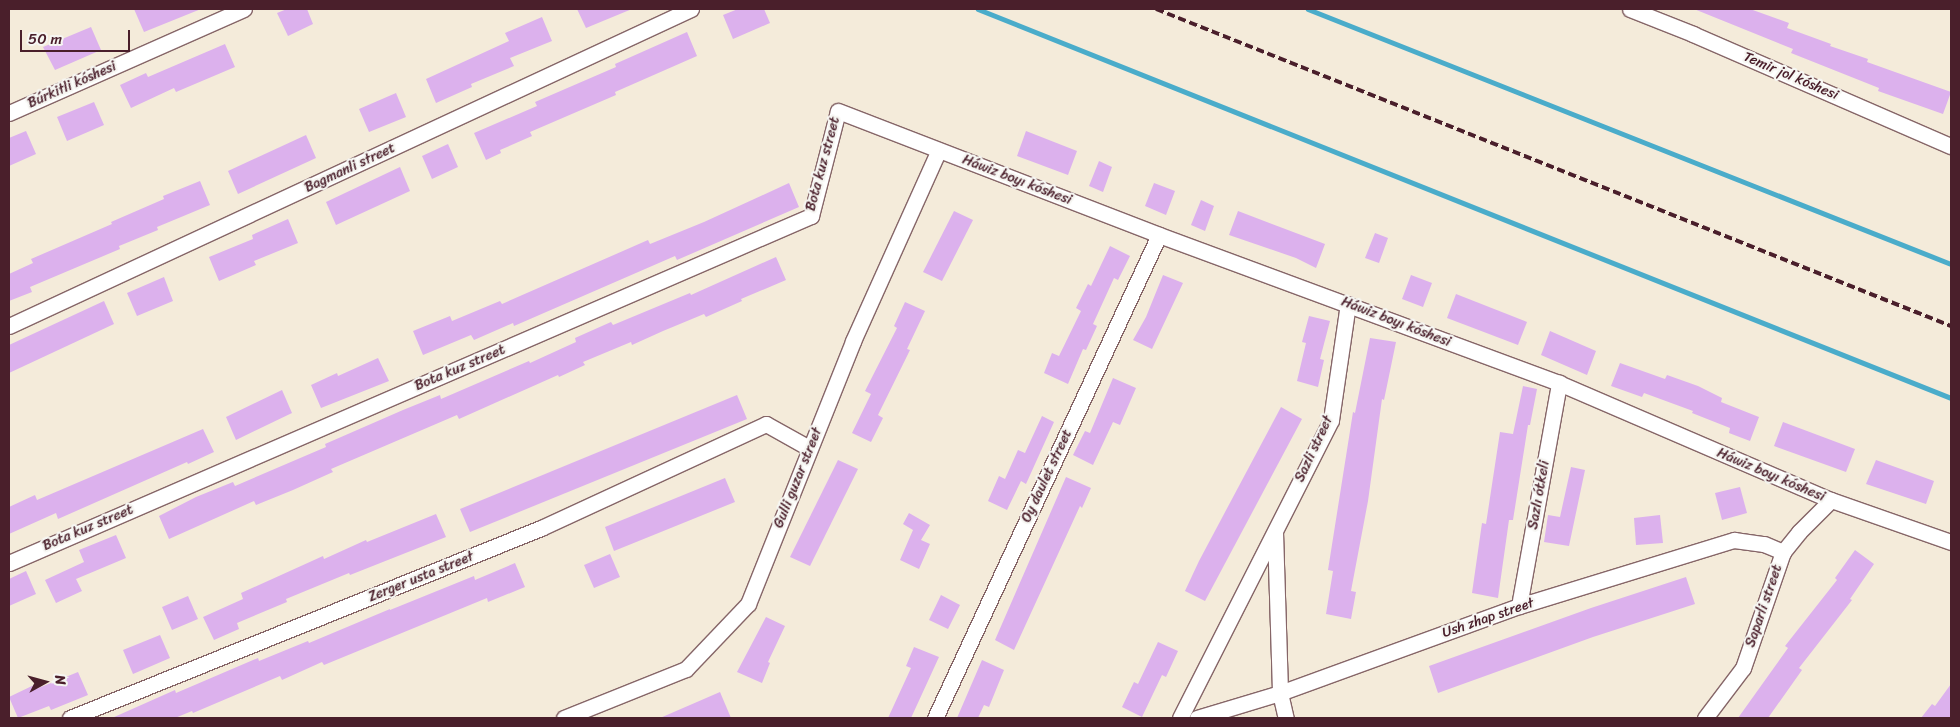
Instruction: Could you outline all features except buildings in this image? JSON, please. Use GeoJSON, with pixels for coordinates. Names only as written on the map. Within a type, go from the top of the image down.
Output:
{"type":"FeatureCollection","features":[{"type":"Feature","properties":{"kind":"street","name":"Búrkitli kóshesi"},"geometry":{"type":"LineString","coordinates":[[9,114],[244,9]]}},
{"type":"Feature","properties":{"kind":"street","name":"Bagmanli street"},"geometry":{"type":"LineString","coordinates":[[9,326],[691,9]]}},
{"type":"Feature","properties":{"kind":"street","name":"Temir jol kóshesi"},"geometry":{"type":"LineString","coordinates":[[1630,9],[1702,38],[1951,146]]}},
{"type":"Feature","properties":{"kind":"street","name":"Háwiz boyı kóshesi"},"geometry":{"type":"LineString","coordinates":[[838,111],[1159,234],[1559,383],[1831,500],[1951,542]]}},
{"type":"Feature","properties":{"kind":"street","name":"Bota kuz street"},"geometry":{"type":"LineString","coordinates":[[9,563],[811,216],[838,111]]}},
{"type":"Feature","properties":{"kind":"street","name":"Gulli guzar street"},"geometry":{"type":"LineString","coordinates":[[564,718],[686,669],[748,604],[853,341],[940,150]]}},
{"type":"Feature","properties":{"kind":"street","name":"Oy daulet street"},"geometry":{"type":"LineString","coordinates":[[936,718],[1159,234]]}},
{"type":"Feature","properties":{"kind":"street","name":"Sazli street"},"geometry":{"type":"LineString","coordinates":[[1180,718],[1331,420],[1348,304]]}},
{"type":"Feature","properties":{"kind":"street","name":"Sazlı ótkeli"},"geometry":{"type":"LineString","coordinates":[[1519,606],[1559,383]]}},
{"type":"Feature","properties":{"kind":"street","name":"Zerger usta street"},"geometry":{"type":"LineString","coordinates":[[70,718],[541,528],[766,424],[809,448]]}},
{"type":"Feature","properties":{"kind":"street","name":"Saparli street"},"geometry":{"type":"LineString","coordinates":[[1705,718],[1743,668],[1782,552],[1831,500]]}},
{"type":"Feature","properties":{"kind":"street","name":"Sazli street"},"geometry":{"type":"LineString","coordinates":[[1275,531],[1280,693],[1286,718]]}},
{"type":"Feature","properties":{"kind":"street","name":"Ush zhap street"},"geometry":{"type":"LineString","coordinates":[[1197,718],[1280,693],[1519,606],[1734,540],[1764,544],[1782,552]]}},
{"type":"Feature","properties":{"kind":"waterway"},"geometry":{"type":"LineString","coordinates":[[978,9],[1951,398]]}},
{"type":"Feature","properties":{"kind":"waterway"},"geometry":{"type":"LineString","coordinates":[[1308,9],[1951,264]]}},
{"type":"Feature","properties":{"kind":"railway"},"geometry":{"type":"LineString","coordinates":[[1156,9],[1951,326]]}}]}
